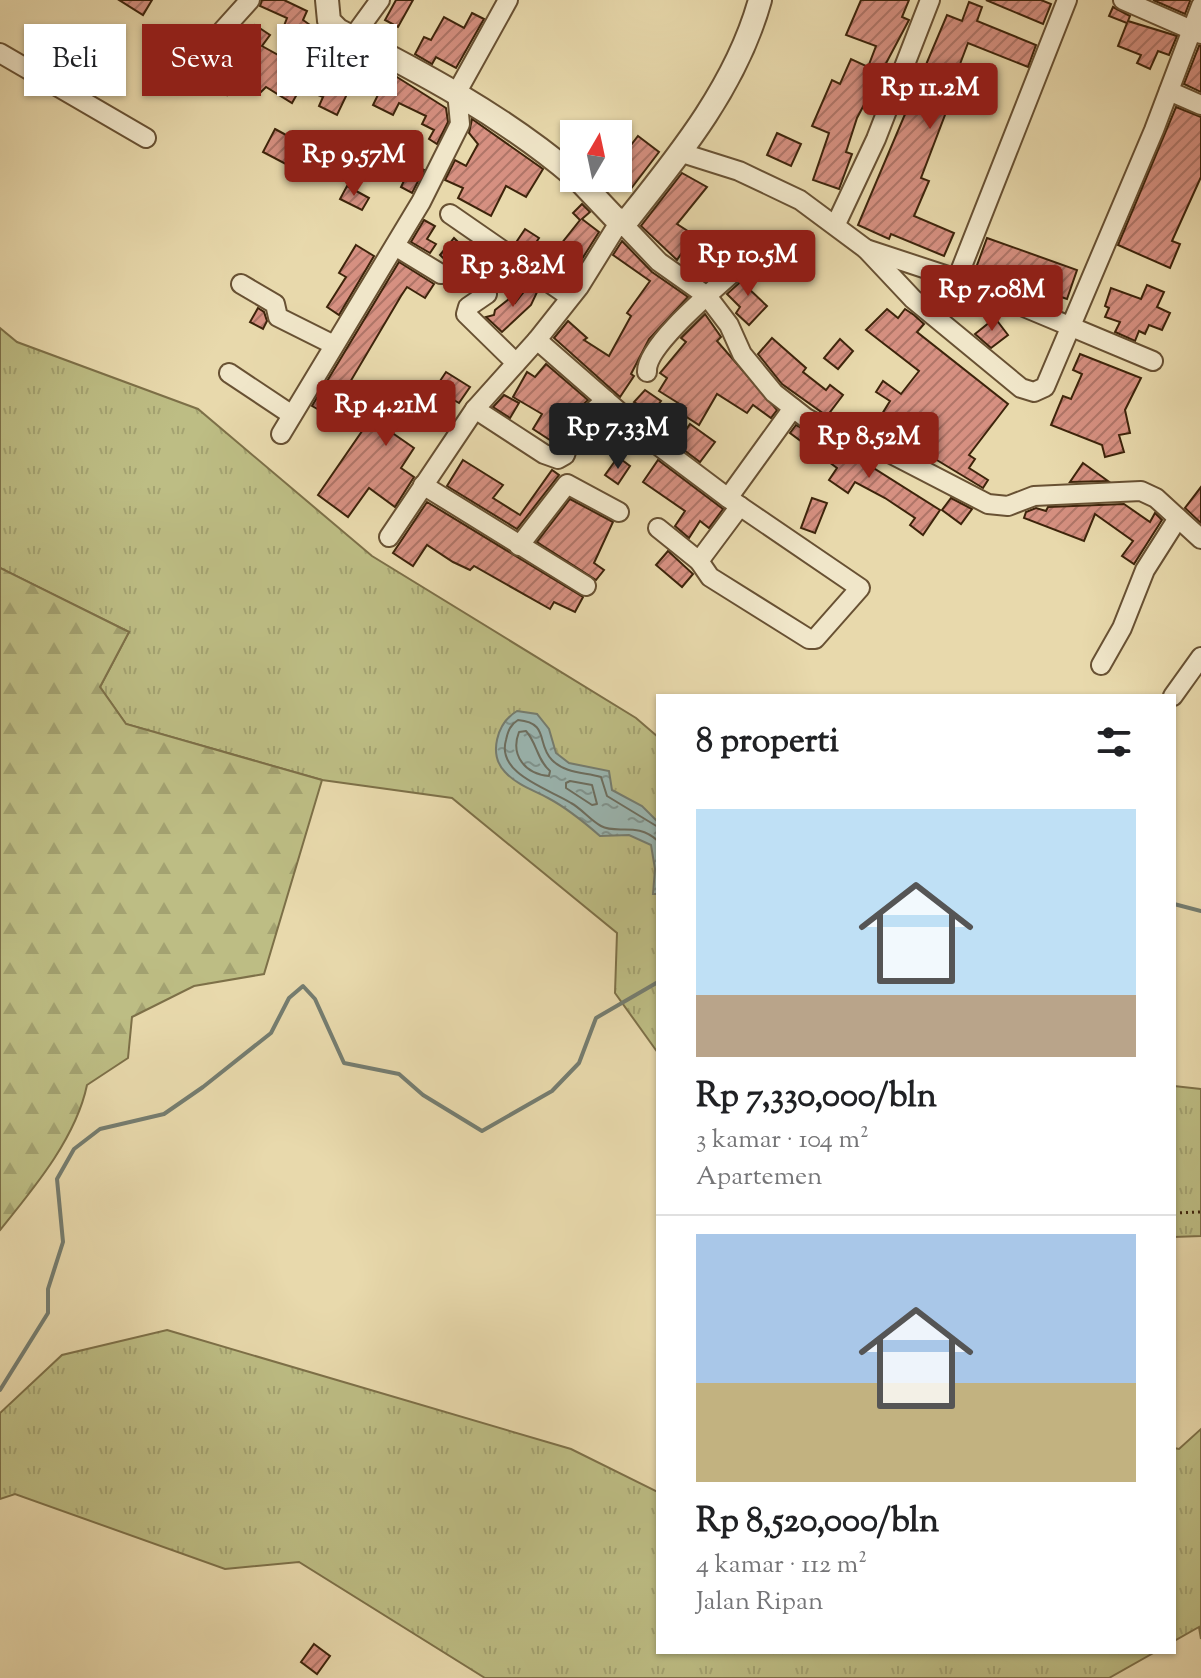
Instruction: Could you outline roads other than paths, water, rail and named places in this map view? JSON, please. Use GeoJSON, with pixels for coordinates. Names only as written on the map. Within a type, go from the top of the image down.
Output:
{"type":"FeatureCollection","features":[{"type":"Feature","properties":{"kind":"street"},"geometry":{"type":"LineString","coordinates":[[228,24],[250,0]]}},
{"type":"Feature","properties":{"kind":"street"},"geometry":{"type":"LineString","coordinates":[[327,0],[329,21],[334,24]]}},
{"type":"Feature","properties":{"kind":"street"},"geometry":{"type":"LineString","coordinates":[[362,24],[380,0]]}},
{"type":"Feature","properties":{"kind":"street"},"geometry":{"type":"LineString","coordinates":[[281,434],[395,246],[460,124],[457,92],[508,0]]}},
{"type":"Feature","properties":{"kind":"street"},"geometry":{"type":"LineString","coordinates":[[389,537],[475,409],[537,340],[570,297],[620,221],[629,218],[682,153],[745,45],[760,0]]}},
{"type":"Feature","properties":{"kind":"street"},"geometry":{"type":"LineString","coordinates":[[836,224],[876,139],[930,0]]}},
{"type":"Feature","properties":{"kind":"street"},"geometry":{"type":"LineString","coordinates":[[957,279],[1067,0]]}},
{"type":"Feature","properties":{"kind":"street"},"geometry":{"type":"LineString","coordinates":[[1123,0],[1197,33]]}},
{"type":"Feature","properties":{"kind":"street"},"geometry":{"type":"LineString","coordinates":[[682,153],[769,184],[836,224],[866,249],[913,299],[1021,388],[1034,392],[1045,387],[1073,325],[1169,91],[1197,33],[1201,6]]}},
{"type":"Feature","properties":{"kind":"street"},"geometry":{"type":"LineString","coordinates":[[0,53],[146,138]]}},
{"type":"Feature","properties":{"kind":"street"},"geometry":{"type":"LineString","coordinates":[[397,60],[457,92],[536,144],[560,164]]}},
{"type":"Feature","properties":{"kind":"street"},"geometry":{"type":"LineString","coordinates":[[1169,91],[1201,105]]}},
{"type":"Feature","properties":{"kind":"street"},"geometry":{"type":"LineString","coordinates":[[590,192],[659,262],[707,296],[729,325],[742,354],[774,393],[842,437],[876,446],[988,504],[1008,506],[1034,496],[1123,490],[1156,498],[1201,538]]}},
{"type":"Feature","properties":{"kind":"street"},"geometry":{"type":"LineString","coordinates":[[450,214],[570,297]]}},
{"type":"Feature","properties":{"kind":"street"},"geometry":{"type":"LineString","coordinates":[[395,246],[441,274]]}},
{"type":"Feature","properties":{"kind":"street"},"geometry":{"type":"LineString","coordinates":[[866,249],[957,279],[1153,361]]}},
{"type":"Feature","properties":{"kind":"street"},"geometry":{"type":"LineString","coordinates":[[647,372],[648,359],[658,346],[748,259]]}},
{"type":"Feature","properties":{"kind":"street"},"geometry":{"type":"LineString","coordinates":[[241,284],[275,304],[278,317],[334,345]]}},
{"type":"Feature","properties":{"kind":"street"},"geometry":{"type":"LineString","coordinates":[[487,294],[468,307],[466,314],[516,363]]}},
{"type":"Feature","properties":{"kind":"street"},"geometry":{"type":"LineString","coordinates":[[537,340],[606,400],[734,502],[860,588],[815,639],[809,639],[710,577],[699,561],[658,528]]}},
{"type":"Feature","properties":{"kind":"street"},"geometry":{"type":"LineString","coordinates":[[229,373],[292,415]]}},
{"type":"Feature","properties":{"kind":"street"},"geometry":{"type":"LineString","coordinates":[[475,409],[549,457],[558,459],[565,455],[574,428],[606,400]]}},
{"type":"Feature","properties":{"kind":"street"},"geometry":{"type":"LineString","coordinates":[[699,561],[793,408]]}},
{"type":"Feature","properties":{"kind":"street"},"geometry":{"type":"LineString","coordinates":[[519,546],[567,484],[619,512]]}},
{"type":"Feature","properties":{"kind":"street"},"geometry":{"type":"LineString","coordinates":[[423,485],[586,586]]}},
{"type":"Feature","properties":{"kind":"street"},"geometry":{"type":"LineString","coordinates":[[1101,665],[1125,621],[1145,570],[1178,518]]}},
{"type":"Feature","properties":{"kind":"street"},"geometry":{"type":"LineString","coordinates":[[1174,694],[1201,657]]}},
{"type":"Feature","properties":{"kind":"water"},"geometry":{"type":"Polygon","coordinates":[[[517,711],[537,714],[549,729],[556,753],[569,763],[609,771],[612,790],[642,806],[656,820],[656,894],[653,894],[655,869],[651,845],[629,835],[600,836],[562,806],[520,784],[505,772],[496,748],[500,731],[517,711]]]}},
{"type":"Feature","properties":{"kind":"waterway"},"geometry":{"type":"LineString","coordinates":[[1176,905],[1201,911]]}},
{"type":"Feature","properties":{"kind":"waterway"},"geometry":{"type":"LineString","coordinates":[[0,1390],[48,1313],[48,1289],[63,1242],[57,1179],[74,1149],[100,1129],[164,1114],[203,1087],[271,1033],[289,998],[303,986],[315,999],[344,1063],[399,1074],[423,1095],[482,1131],[552,1091],[579,1063],[596,1018],[656,983]]}}]}
